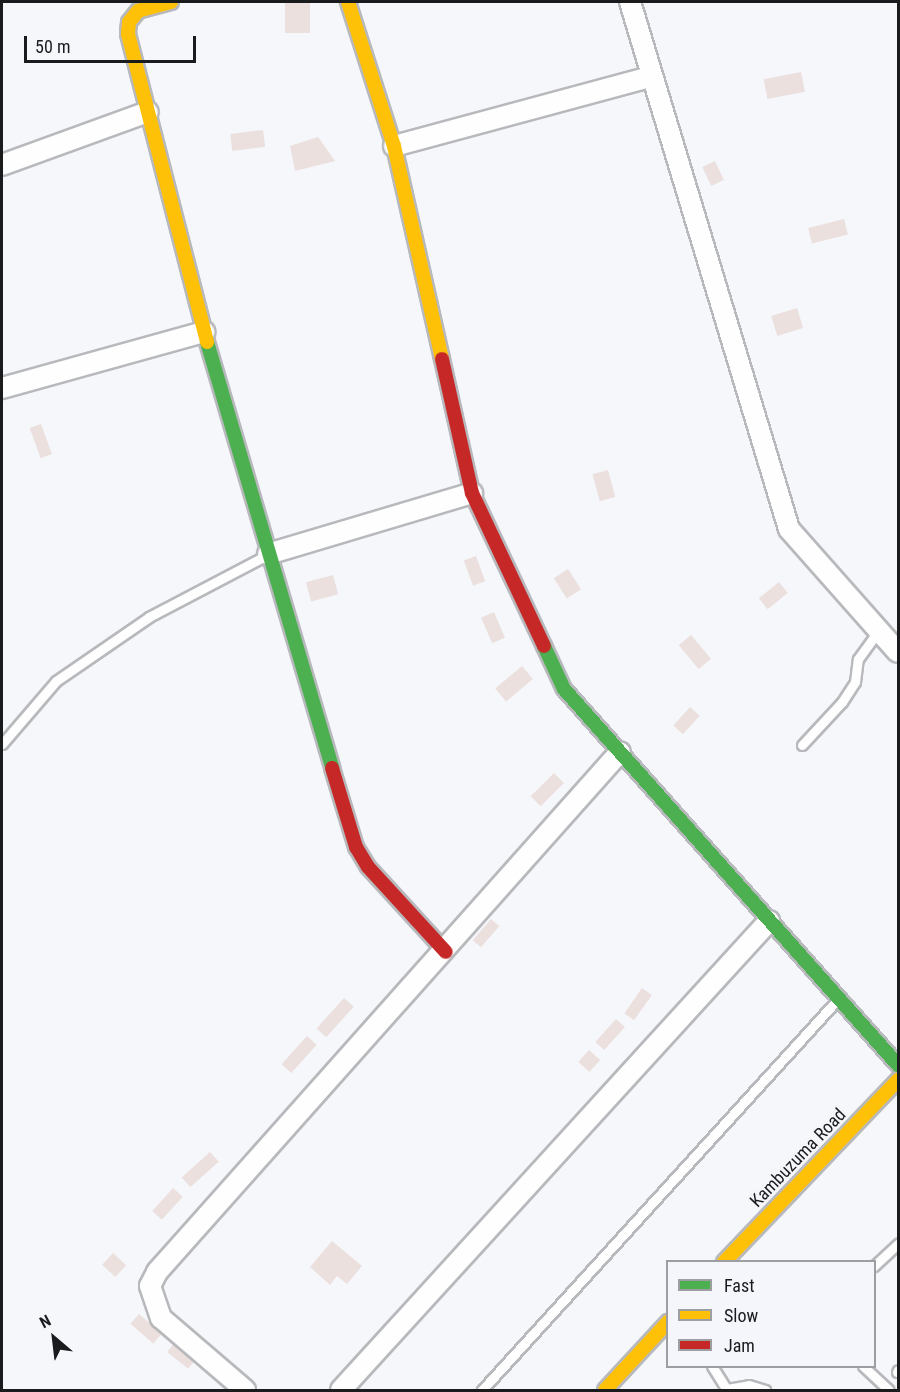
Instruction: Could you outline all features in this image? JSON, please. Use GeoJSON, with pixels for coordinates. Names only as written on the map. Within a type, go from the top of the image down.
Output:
{"type":"FeatureCollection","features":[{"type":"Feature","properties":{"kind":"street"},"geometry":{"type":"LineString","coordinates":[[171,2],[138,11],[129,22],[128,34],[204,332],[268,554],[356,847],[368,867],[446,952]]}},
{"type":"Feature","properties":{"kind":"street"},"geometry":{"type":"LineString","coordinates":[[348,2],[394,146],[472,493],[564,689],[769,921],[841,996],[898,1065]]}},
{"type":"Feature","properties":{"kind":"street"},"geometry":{"type":"LineString","coordinates":[[630,2],[650,77],[789,529],[898,652]]}},
{"type":"Feature","properties":{"kind":"street"},"geometry":{"type":"LineString","coordinates":[[394,146],[650,77]]}},
{"type":"Feature","properties":{"kind":"street"},"geometry":{"type":"LineString","coordinates":[[2,165],[148,112]]}},
{"type":"Feature","properties":{"kind":"street"},"geometry":{"type":"LineString","coordinates":[[2,388],[204,332]]}},
{"type":"Feature","properties":{"kind":"street"},"geometry":{"type":"LineString","coordinates":[[268,554],[472,493]]}},
{"type":"Feature","properties":{"kind":"street"},"geometry":{"type":"LineString","coordinates":[[245,1390],[161,1318],[150,1286],[157,1272],[446,952],[620,752]]}},
{"type":"Feature","properties":{"kind":"street"},"geometry":{"type":"LineString","coordinates":[[341,1390],[769,921]]}},
{"type":"Feature","properties":{"kind":"street","name":"Kambuzuma Road"},"geometry":{"type":"LineString","coordinates":[[726,1260],[898,1080]]}},
{"type":"Feature","properties":{"kind":"street"},"geometry":{"type":"LineString","coordinates":[[605,1390],[666,1324]]}},
{"type":"Feature","properties":{"kind":"lane"},"geometry":{"type":"LineString","coordinates":[[2,744],[56,681],[149,617],[268,554]]}},
{"type":"Feature","properties":{"kind":"lane"},"geometry":{"type":"LineString","coordinates":[[802,745],[842,702],[855,682],[858,659],[879,630]]}},
{"type":"Feature","properties":{"kind":"lane"},"geometry":{"type":"LineString","coordinates":[[482,1390],[841,996]]}},
{"type":"Feature","properties":{"kind":"lane"},"geometry":{"type":"LineString","coordinates":[[876,1264],[898,1244]]}},
{"type":"Feature","properties":{"kind":"lane"},"geometry":{"type":"LineString","coordinates":[[713,1368],[727,1390],[748,1385],[765,1390]]}},
{"type":"Feature","properties":{"kind":"lane"},"geometry":{"type":"LineString","coordinates":[[864,1368],[890,1390]]}},
{"type":"Feature","properties":{"kind":"building"},"geometry":{"type":"Polygon","coordinates":[[[285,2],[310,2],[310,33],[285,33],[285,2]]]}},
{"type":"Feature","properties":{"kind":"building"},"geometry":{"type":"Polygon","coordinates":[[[801,72],[805,92],[768,99],[764,79],[801,72]]]}},
{"type":"Feature","properties":{"kind":"building"},"geometry":{"type":"Polygon","coordinates":[[[263,130],[265,147],[232,151],[230,134],[263,130]]]}},
{"type":"Feature","properties":{"kind":"building"},"geometry":{"type":"Polygon","coordinates":[[[318,137],[335,161],[295,171],[290,146],[318,137]]]}},
{"type":"Feature","properties":{"kind":"building"},"geometry":{"type":"Polygon","coordinates":[[[715,161],[724,180],[711,186],[702,167],[715,161]]]}},
{"type":"Feature","properties":{"kind":"building"},"geometry":{"type":"Polygon","coordinates":[[[844,219],[848,235],[812,243],[808,228],[844,219]]]}},
{"type":"Feature","properties":{"kind":"building"},"geometry":{"type":"Polygon","coordinates":[[[797,308],[803,328],[777,336],[771,316],[797,308]]]}},
{"type":"Feature","properties":{"kind":"building"},"geometry":{"type":"Polygon","coordinates":[[[41,424],[52,454],[41,458],[30,428],[41,424]]]}},
{"type":"Feature","properties":{"kind":"building"},"geometry":{"type":"Polygon","coordinates":[[[608,470],[615,497],[600,501],[593,474],[608,470]]]}},
{"type":"Feature","properties":{"kind":"building"},"geometry":{"type":"Polygon","coordinates":[[[476,556],[485,581],[473,586],[464,560],[476,556]]]}},
{"type":"Feature","properties":{"kind":"building"},"geometry":{"type":"Polygon","coordinates":[[[568,569],[581,589],[567,598],[554,578],[568,569]]]}},
{"type":"Feature","properties":{"kind":"building"},"geometry":{"type":"Polygon","coordinates":[[[333,575],[338,594],[311,602],[306,582],[333,575]]]}},
{"type":"Feature","properties":{"kind":"building"},"geometry":{"type":"Polygon","coordinates":[[[779,582],[788,593],[768,609],[759,598],[779,582]]]}},
{"type":"Feature","properties":{"kind":"building"},"geometry":{"type":"Polygon","coordinates":[[[494,612],[505,638],[492,643],[481,617],[494,612]]]}},
{"type":"Feature","properties":{"kind":"building"},"geometry":{"type":"Polygon","coordinates":[[[691,635],[711,659],[699,669],[679,645],[691,635]]]}},
{"type":"Feature","properties":{"kind":"building"},"geometry":{"type":"Polygon","coordinates":[[[522,666],[533,679],[506,702],[495,688],[522,666]]]}},
{"type":"Feature","properties":{"kind":"building"},"geometry":{"type":"Polygon","coordinates":[[[690,707],[700,716],[683,734],[673,726],[690,707]]]}},
{"type":"Feature","properties":{"kind":"building"},"geometry":{"type":"Polygon","coordinates":[[[554,773],[564,783],[541,806],[531,796],[554,773]]]}},
{"type":"Feature","properties":{"kind":"building"},"geometry":{"type":"Polygon","coordinates":[[[491,919],[499,926],[481,947],[473,940],[491,919]]]}},
{"type":"Feature","properties":{"kind":"building"},"geometry":{"type":"Polygon","coordinates":[[[642,988],[652,995],[634,1020],[624,1013],[642,988]]]}},
{"type":"Feature","properties":{"kind":"building"},"geometry":{"type":"Polygon","coordinates":[[[344,998],[354,1007],[326,1037],[317,1028],[344,998]]]}},
{"type":"Feature","properties":{"kind":"building"},"geometry":{"type":"Polygon","coordinates":[[[616,1019],[625,1027],[604,1050],[595,1042],[616,1019]]]}},
{"type":"Feature","properties":{"kind":"building"},"geometry":{"type":"Polygon","coordinates":[[[307,1036],[317,1045],[291,1073],[282,1064],[307,1036]]]}},
{"type":"Feature","properties":{"kind":"building"},"geometry":{"type":"Polygon","coordinates":[[[589,1050],[600,1060],[589,1072],[578,1062],[589,1050]]]}},
{"type":"Feature","properties":{"kind":"building"},"geometry":{"type":"Polygon","coordinates":[[[210,1152],[219,1162],[190,1187],[182,1177],[210,1152]]]}},
{"type":"Feature","properties":{"kind":"building"},"geometry":{"type":"Polygon","coordinates":[[[173,1188],[183,1197],[162,1220],[152,1211],[173,1188]]]}},
{"type":"Feature","properties":{"kind":"building"},"geometry":{"type":"Polygon","coordinates":[[[332,1241],[362,1266],[347,1284],[337,1276],[330,1285],[310,1267],[332,1241]]]}},
{"type":"Feature","properties":{"kind":"building"},"geometry":{"type":"Polygon","coordinates":[[[113,1253],[126,1265],[115,1277],[102,1265],[113,1253]]]}},
{"type":"Feature","properties":{"kind":"building"},"geometry":{"type":"Polygon","coordinates":[[[139,1314],[162,1334],[153,1343],[130,1324],[139,1314]]]}},
{"type":"Feature","properties":{"kind":"building"},"geometry":{"type":"Polygon","coordinates":[[[176,1341],[197,1358],[188,1369],[167,1352],[176,1341]]]}},
{"type":"Feature","properties":{"kind":"traffic: fast"},"geometry":{"type":"LineString","coordinates":[[207,342],[332,768]]}},
{"type":"Feature","properties":{"kind":"traffic: fast"},"geometry":{"type":"LineString","coordinates":[[544,646],[564,689],[898,1065]]}},
{"type":"Feature","properties":{"kind":"traffic: slow"},"geometry":{"type":"LineString","coordinates":[[171,2],[138,11],[129,22],[128,34],[207,342]]}},
{"type":"Feature","properties":{"kind":"traffic: slow"},"geometry":{"type":"LineString","coordinates":[[348,2],[394,146],[442,359]]}},
{"type":"Feature","properties":{"kind":"traffic: slow"},"geometry":{"type":"LineString","coordinates":[[726,1260],[898,1080]]}},
{"type":"Feature","properties":{"kind":"traffic: slow"},"geometry":{"type":"LineString","coordinates":[[605,1390],[666,1324]]}},
{"type":"Feature","properties":{"kind":"traffic: jam"},"geometry":{"type":"LineString","coordinates":[[442,359],[472,493],[544,646]]}},
{"type":"Feature","properties":{"kind":"traffic: jam"},"geometry":{"type":"LineString","coordinates":[[332,768],[356,847],[368,867],[446,952]]}}]}
